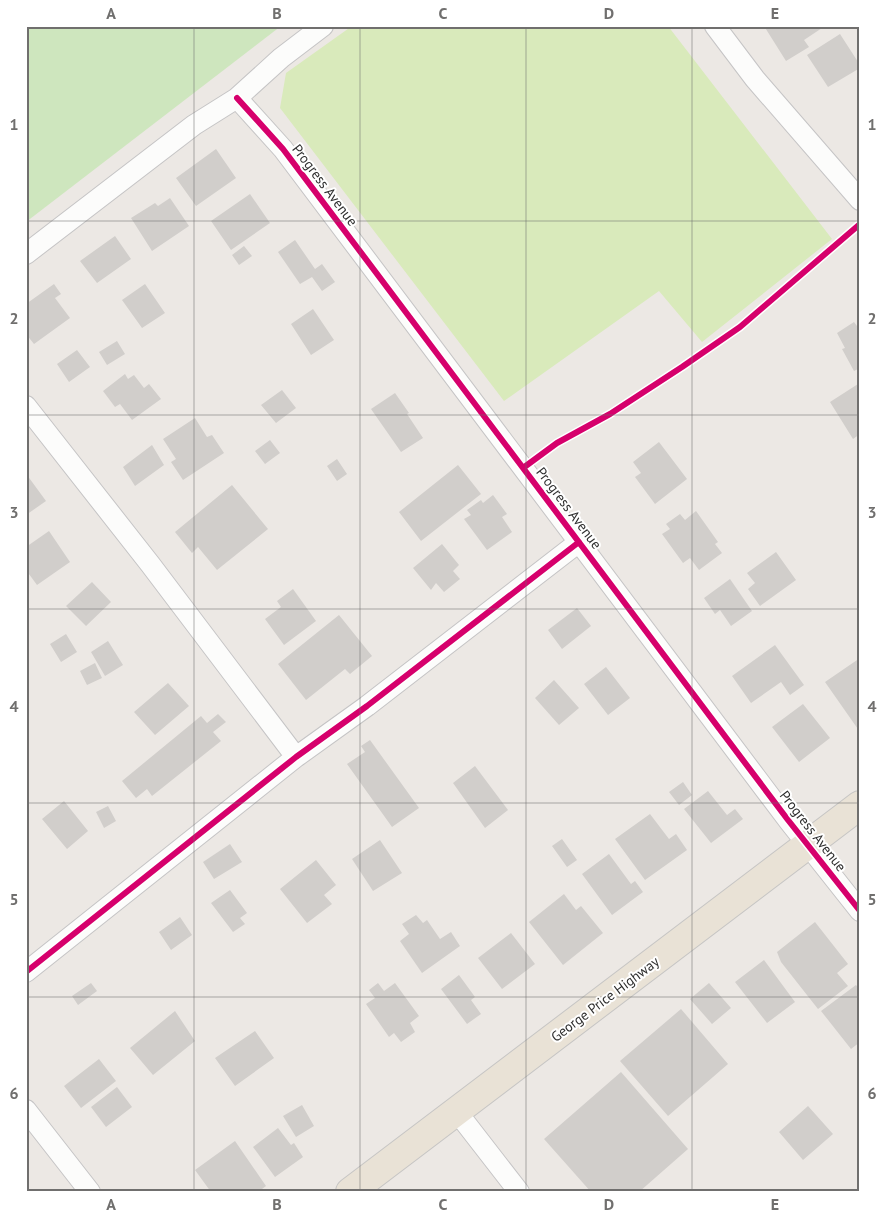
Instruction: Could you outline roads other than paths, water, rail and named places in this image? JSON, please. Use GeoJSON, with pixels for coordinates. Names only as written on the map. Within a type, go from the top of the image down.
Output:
{"type":"FeatureCollection","features":[{"type":"Feature","properties":{"kind":"highway","name":"George Price Highway"},"geometry":{"type":"LineString","coordinates":[[350,1192],[860,805]]}},
{"type":"Feature","properties":{"kind":"street"},"geometry":{"type":"LineString","coordinates":[[26,254],[194,125],[237,98],[281,58],[323,26]]}},
{"type":"Feature","properties":{"kind":"street"},"geometry":{"type":"LineString","coordinates":[[715,26],[755,79],[860,200]]}},
{"type":"Feature","properties":{"kind":"street","name":"Progress Avenue"},"geometry":{"type":"LineString","coordinates":[[237,98],[283,149],[808,845],[860,911]]}},
{"type":"Feature","properties":{"kind":"street"},"geometry":{"type":"LineString","coordinates":[[26,406],[156,572],[296,757]]}},
{"type":"Feature","properties":{"kind":"street"},"geometry":{"type":"LineString","coordinates":[[26,972],[296,757],[367,706],[579,542]]}},
{"type":"Feature","properties":{"kind":"street"},"geometry":{"type":"LineString","coordinates":[[26,1110],[90,1192]]}},
{"type":"Feature","properties":{"kind":"street"},"geometry":{"type":"LineString","coordinates":[[457,1112],[519,1192]]}}]}
